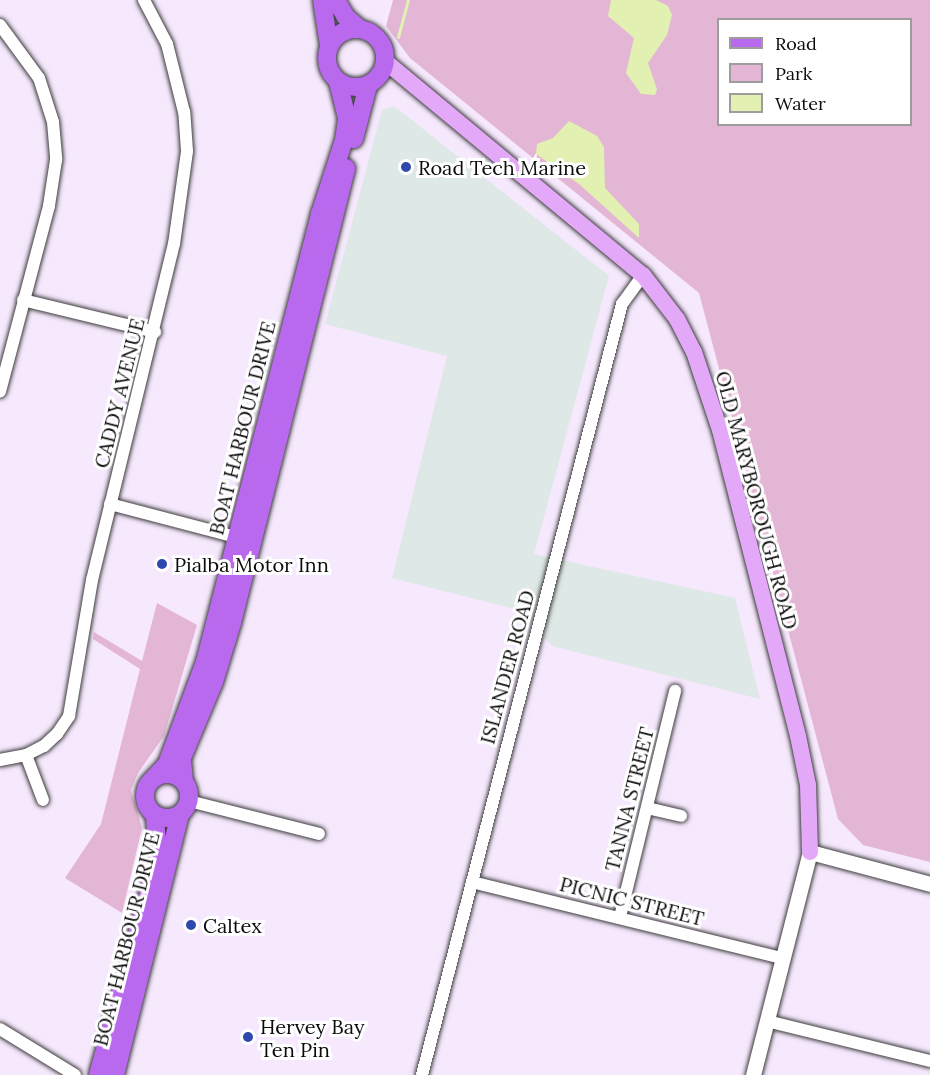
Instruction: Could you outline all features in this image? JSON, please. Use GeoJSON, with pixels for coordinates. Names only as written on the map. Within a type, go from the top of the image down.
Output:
{"type":"FeatureCollection","features":[{"type":"Feature","properties":{"kind":"main road"},"geometry":{"type":"LineString","coordinates":[[322,0],[330,46],[327,58],[338,82],[353,88],[368,86],[381,75],[386,62],[384,46],[374,34],[360,28],[346,17],[336,0]]}},
{"type":"Feature","properties":{"kind":"main road"},"geometry":{"type":"LineString","coordinates":[[330,46],[343,32],[360,28]]}},
{"type":"Feature","properties":{"kind":"main road","name":"OLD MARYBOROUGH ROAD"},"geometry":{"type":"LineString","coordinates":[[386,62],[643,275],[676,319],[694,352],[720,430],[800,745],[808,785],[810,852]]}},
{"type":"Feature","properties":{"kind":"main road","name":"BOAT HARBOUR DRIVE"},"geometry":{"type":"LineString","coordinates":[[183,782],[182,758],[214,682],[320,214],[344,140],[346,118],[338,82]]}},
{"type":"Feature","properties":{"kind":"main road","name":"BOAT HARBOUR DRIVE"},"geometry":{"type":"LineString","coordinates":[[154,778],[167,764],[201,673],[245,539],[368,86]]}},
{"type":"Feature","properties":{"kind":"main road"},"geometry":{"type":"LineString","coordinates":[[170,774],[183,782],[185,808],[166,819],[155,816],[146,804],[145,795],[154,778],[170,774]]}},
{"type":"Feature","properties":{"kind":"main road","name":"BOAT HARBOUR DRIVE"},"geometry":{"type":"LineString","coordinates":[[115,1075],[185,808]]}},
{"type":"Feature","properties":{"kind":"main road","name":"BOAT HARBOUR DRIVE"},"geometry":{"type":"LineString","coordinates":[[98,1075],[158,860],[155,816]]}},
{"type":"Feature","properties":{"kind":"main road"},"geometry":{"type":"LineString","coordinates":[[105,1075],[125,1035]]}},
{"type":"Feature","properties":{"kind":"street","name":"CADDY AVENUE"},"geometry":{"type":"LineString","coordinates":[[0,760],[26,755],[57,735],[69,716],[92,580],[155,332],[174,244],[187,151],[184,112],[167,44],[144,0]]}},
{"type":"Feature","properties":{"kind":"street"},"geometry":{"type":"LineString","coordinates":[[0,25],[39,78],[53,122],[57,160],[49,206],[0,392]]}},
{"type":"Feature","properties":{"kind":"street","name":"ISLANDER ROAD"},"geometry":{"type":"LineString","coordinates":[[422,1075],[622,304],[643,275]]}},
{"type":"Feature","properties":{"kind":"street"},"geometry":{"type":"LineString","coordinates":[[23,300],[155,332]]}},
{"type":"Feature","properties":{"kind":"street"},"geometry":{"type":"LineString","coordinates":[[110,504],[245,539]]}},
{"type":"Feature","properties":{"kind":"street","name":"TANNA STREET"},"geometry":{"type":"LineString","coordinates":[[620,917],[675,691]]}},
{"type":"Feature","properties":{"kind":"street"},"geometry":{"type":"LineString","coordinates":[[26,755],[43,800]]}},
{"type":"Feature","properties":{"kind":"street"},"geometry":{"type":"LineString","coordinates":[[185,808],[318,834]]}},
{"type":"Feature","properties":{"kind":"street"},"geometry":{"type":"LineString","coordinates":[[647,808],[681,816]]}},
{"type":"Feature","properties":{"kind":"street"},"geometry":{"type":"LineString","coordinates":[[810,852],[930,884]]}},
{"type":"Feature","properties":{"kind":"street","name":"OLD MARYBOROUGH ROAD"},"geometry":{"type":"LineString","coordinates":[[753,1075],[810,852]]}},
{"type":"Feature","properties":{"kind":"street","name":"PICNIC STREET"},"geometry":{"type":"LineString","coordinates":[[472,882],[782,958]]}},
{"type":"Feature","properties":{"kind":"street"},"geometry":{"type":"LineString","coordinates":[[767,1021],[930,1061]]}},
{"type":"Feature","properties":{"kind":"street"},"geometry":{"type":"LineString","coordinates":[[0,1029],[75,1075]]}},
{"type":"Feature","properties":{"kind":"shaded area"},"geometry":{"type":"Polygon","coordinates":[[[394,106],[609,276],[534,554],[735,598],[760,699],[552,646],[519,610],[392,578],[447,356],[325,324],[382,110],[394,106]]]}},
{"type":"Feature","properties":{"kind":"green space"},"geometry":{"type":"Polygon","coordinates":[[[393,0],[930,0],[930,862],[863,845],[838,819],[699,293],[410,58],[386,26],[393,0]]]}},
{"type":"Feature","properties":{"kind":"green space"},"geometry":{"type":"Polygon","coordinates":[[[157,603],[197,625],[164,736],[138,773],[131,790],[142,828],[122,913],[65,878],[101,824],[140,669],[93,639],[94,632],[142,661],[157,603]]]}},
{"type":"Feature","properties":{"kind":"water"},"geometry":{"type":"Polygon","coordinates":[[[611,0],[656,0],[668,6],[672,15],[667,35],[648,63],[657,89],[655,95],[641,94],[626,73],[634,38],[608,16],[611,0]]]}},
{"type":"Feature","properties":{"kind":"water"},"geometry":{"type":"Polygon","coordinates":[[[569,121],[597,136],[604,147],[605,188],[639,224],[639,238],[579,184],[536,154],[537,144],[553,138],[569,121]]]}},
{"type":"Feature","properties":{"kind":"waterway"},"geometry":{"type":"LineString","coordinates":[[398,37],[408,0]]}},
{"type":"Feature","properties":{"kind":"place","name":"Road Tech Marine"},"geometry":{"type":"Point","coordinates":[406,167]}},
{"type":"Feature","properties":{"kind":"place","name":"Pialba Motor Inn"},"geometry":{"type":"Point","coordinates":[162,564]}},
{"type":"Feature","properties":{"kind":"place","name":"Caltex"},"geometry":{"type":"Point","coordinates":[191,925]}},
{"type":"Feature","properties":{"kind":"place","name":"Hervey Bay Ten Pin"},"geometry":{"type":"Point","coordinates":[248,1037]}}]}
